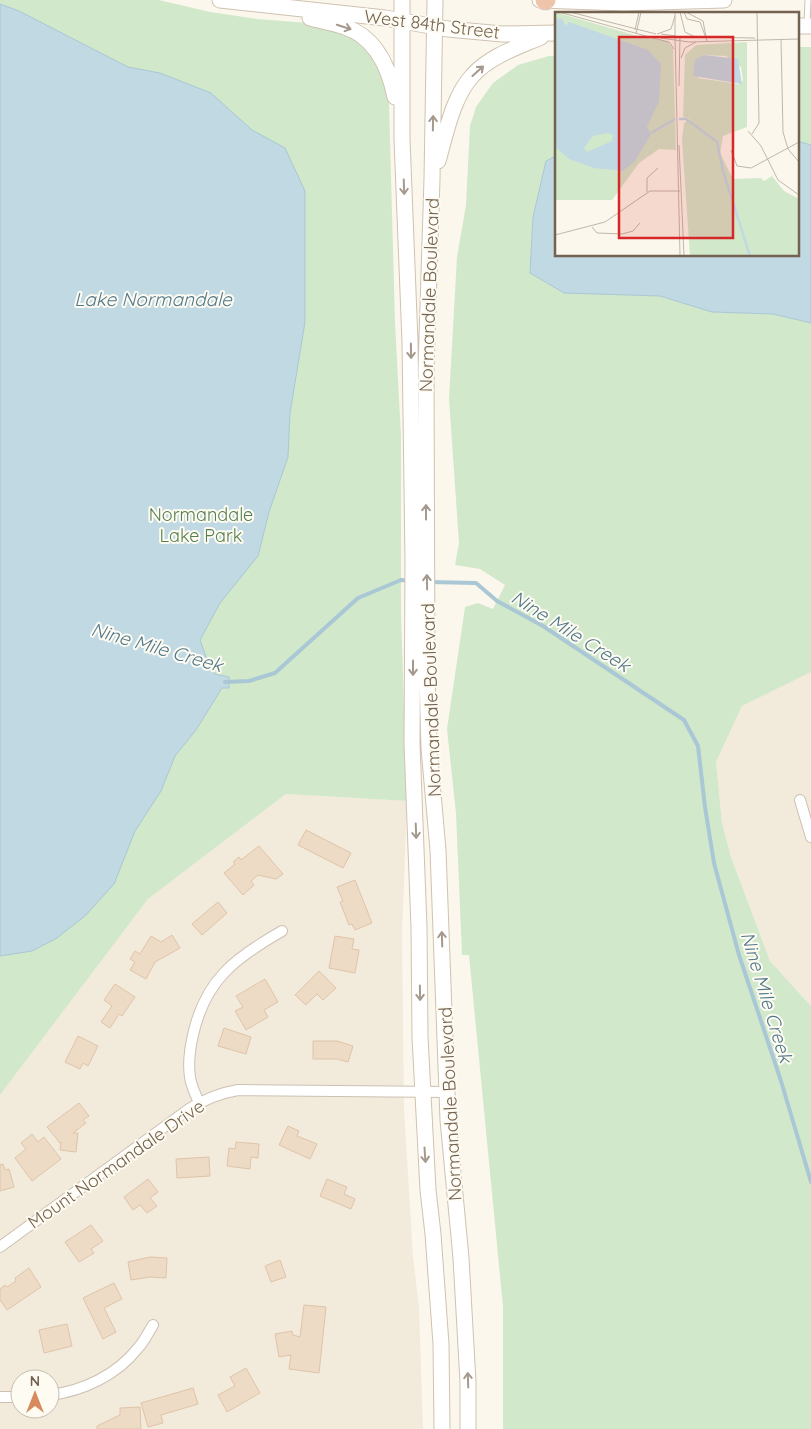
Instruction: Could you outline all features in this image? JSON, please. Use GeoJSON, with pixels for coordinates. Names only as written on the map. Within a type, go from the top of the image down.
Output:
{"type":"FeatureCollection","features":[{"type":"Feature","properties":{"kind":"main road","name":"West 84th Street"},"geometry":{"type":"LineString","coordinates":[[220,0],[402,20],[502,34],[553,33]]}},
{"type":"Feature","properties":{"kind":"main road","name":"Normandale Boulevard"},"geometry":{"type":"LineString","coordinates":[[402,0],[402,138],[420,561]]}},
{"type":"Feature","properties":{"kind":"main road","name":"Normandale Boulevard"},"geometry":{"type":"LineString","coordinates":[[435,0],[420,602],[412,744],[417,854],[422,1092],[441,1344],[442,1429]]}},
{"type":"Feature","properties":{"kind":"main road"},"geometry":{"type":"LineString","coordinates":[[540,0],[624,4],[724,0]]}},
{"type":"Feature","properties":{"kind":"main road"},"geometry":{"type":"LineString","coordinates":[[246,4],[345,26],[365,38],[384,60],[391,78],[402,138]]}},
{"type":"Feature","properties":{"kind":"main road"},"geometry":{"type":"LineString","coordinates":[[432,179],[456,104],[472,75],[485,64],[501,55],[553,33]]}},
{"type":"Feature","properties":{"kind":"main road","name":"Normandale Boulevard"},"geometry":{"type":"LineString","coordinates":[[420,602],[429,748],[438,850],[447,1092],[461,1258],[468,1382],[468,1429]]}},
{"type":"Feature","properties":{"kind":"street"},"geometry":{"type":"LineString","coordinates":[[800,800],[811,837]]}},
{"type":"Feature","properties":{"kind":"street"},"geometry":{"type":"LineString","coordinates":[[198,1103],[190,1078],[190,1046],[197,1016],[205,999],[217,980],[238,959],[282,932]]}},
{"type":"Feature","properties":{"kind":"street","name":"Mount Normandale Drive"},"geometry":{"type":"LineString","coordinates":[[0,1247],[198,1103],[221,1093],[238,1090],[447,1092]]}},
{"type":"Feature","properties":{"kind":"street"},"geometry":{"type":"LineString","coordinates":[[60,1393],[78,1389],[99,1380],[122,1365],[139,1348],[153,1325]]}},
{"type":"Feature","properties":{"kind":"lane"},"geometry":{"type":"LineString","coordinates":[[805,26],[808,0]]}},
{"type":"Feature","properties":{"kind":"shaded area"},"geometry":{"type":"Polygon","coordinates":[[[811,672],[811,1006],[770,961],[731,857],[722,823],[716,762],[742,706],[811,672]]]}},
{"type":"Feature","properties":{"kind":"shaded area"},"geometry":{"type":"Polygon","coordinates":[[[286,794],[407,801],[402,934],[404,1109],[413,1257],[419,1308],[423,1429],[0,1429],[0,1095],[148,899],[286,794]]]}},
{"type":"Feature","properties":{"kind":"green space","name":"Normandale Lake Park"},"geometry":{"type":"Polygon","coordinates":[[[0,0],[159,0],[210,12],[257,19],[322,24],[343,29],[371,50],[386,81],[389,103],[395,322],[401,436],[401,613],[407,801],[286,794],[148,899],[0,1095],[0,0]]]}},
{"type":"Feature","properties":{"kind":"green space"},"geometry":{"type":"Polygon","coordinates":[[[798,47],[811,47],[811,145],[798,141],[798,47]]]}},
{"type":"Feature","properties":{"kind":"green space"},"geometry":{"type":"Polygon","coordinates":[[[555,56],[555,156],[546,161],[533,217],[530,273],[564,293],[660,296],[712,312],[773,314],[811,323],[811,672],[742,706],[716,762],[722,823],[731,857],[770,961],[811,1006],[811,1429],[503,1429],[503,1307],[469,955],[462,955],[456,813],[447,729],[465,607],[478,603],[493,609],[505,585],[480,569],[455,565],[459,543],[449,399],[457,257],[466,205],[470,126],[476,107],[493,83],[518,65],[555,56]]]}},
{"type":"Feature","properties":{"kind":"water","name":"Lake Normandale"},"geometry":{"type":"Polygon","coordinates":[[[0,4],[19,11],[128,67],[160,73],[211,93],[252,130],[285,148],[305,191],[305,322],[290,413],[288,457],[269,512],[258,556],[220,603],[200,640],[209,665],[215,674],[229,677],[229,688],[222,688],[196,730],[175,756],[161,791],[135,831],[114,884],[86,915],[57,938],[32,951],[0,956],[0,4]]]}},
{"type":"Feature","properties":{"kind":"water"},"geometry":{"type":"Polygon","coordinates":[[[798,141],[811,145],[811,323],[773,314],[712,312],[660,296],[564,293],[530,273],[533,217],[546,161],[555,156],[555,256],[798,256],[798,141]]]}},
{"type":"Feature","properties":{"kind":"building"},"geometry":{"type":"Polygon","coordinates":[[[306,830],[351,853],[343,868],[298,845],[306,830]]]}},
{"type":"Feature","properties":{"kind":"building"},"geometry":{"type":"Polygon","coordinates":[[[259,846],[283,874],[276,879],[258,875],[251,881],[254,885],[243,895],[224,873],[235,864],[233,862],[239,857],[241,860],[259,846]]]}},
{"type":"Feature","properties":{"kind":"building"},"geometry":{"type":"Polygon","coordinates":[[[355,880],[372,923],[355,930],[352,924],[349,925],[340,902],[343,901],[337,887],[355,880]]]}},
{"type":"Feature","properties":{"kind":"building"},"geometry":{"type":"Polygon","coordinates":[[[218,902],[227,913],[202,935],[192,924],[218,902]]]}},
{"type":"Feature","properties":{"kind":"building"},"geometry":{"type":"Polygon","coordinates":[[[172,935],[180,948],[155,962],[146,979],[130,970],[135,962],[130,959],[135,951],[140,954],[151,936],[161,942],[172,935]]]}},
{"type":"Feature","properties":{"kind":"building"},"geometry":{"type":"Polygon","coordinates":[[[335,936],[354,939],[352,949],[359,950],[355,973],[329,968],[335,936]]]}},
{"type":"Feature","properties":{"kind":"building"},"geometry":{"type":"Polygon","coordinates":[[[319,971],[336,988],[323,1000],[317,994],[306,1005],[295,995],[319,971]]]}},
{"type":"Feature","properties":{"kind":"building"},"geometry":{"type":"Polygon","coordinates":[[[265,979],[278,1002],[264,1010],[268,1017],[246,1030],[235,1011],[243,1007],[236,996],[265,979]]]}},
{"type":"Feature","properties":{"kind":"building"},"geometry":{"type":"Polygon","coordinates":[[[115,984],[135,997],[122,1016],[119,1014],[110,1028],[101,1022],[112,1006],[104,1000],[115,984]]]}},
{"type":"Feature","properties":{"kind":"building"},"geometry":{"type":"Polygon","coordinates":[[[224,1028],[251,1037],[246,1054],[218,1046],[224,1028]]]}},
{"type":"Feature","properties":{"kind":"building"},"geometry":{"type":"Polygon","coordinates":[[[78,1036],[98,1046],[88,1066],[83,1063],[80,1069],[65,1062],[78,1036]]]}},
{"type":"Feature","properties":{"kind":"building"},"geometry":{"type":"Polygon","coordinates":[[[313,1041],[337,1041],[353,1046],[348,1062],[337,1059],[313,1059],[313,1041]]]}},
{"type":"Feature","properties":{"kind":"building"},"geometry":{"type":"Polygon","coordinates":[[[79,1103],[89,1116],[83,1120],[86,1123],[73,1133],[78,1133],[76,1152],[60,1150],[61,1142],[47,1127],[79,1103]]]}},
{"type":"Feature","properties":{"kind":"building"},"geometry":{"type":"Polygon","coordinates":[[[288,1126],[299,1131],[297,1136],[317,1144],[310,1159],[279,1145],[288,1126]]]}},
{"type":"Feature","properties":{"kind":"building"},"geometry":{"type":"Polygon","coordinates":[[[32,1134],[38,1142],[44,1137],[61,1159],[32,1181],[15,1158],[26,1149],[21,1143],[32,1134]]]}},
{"type":"Feature","properties":{"kind":"building"},"geometry":{"type":"Polygon","coordinates":[[[236,1142],[259,1144],[258,1158],[251,1157],[250,1169],[227,1166],[229,1148],[235,1149],[236,1142]]]}},
{"type":"Feature","properties":{"kind":"building"},"geometry":{"type":"Polygon","coordinates":[[[209,1157],[210,1176],[177,1178],[176,1159],[209,1157]]]}},
{"type":"Feature","properties":{"kind":"building"},"geometry":{"type":"Polygon","coordinates":[[[3,1164],[5,1170],[9,1169],[14,1187],[0,1191],[0,1165],[3,1164]]]}},
{"type":"Feature","properties":{"kind":"building"},"geometry":{"type":"Polygon","coordinates":[[[148,1179],[158,1192],[150,1198],[157,1206],[147,1213],[140,1205],[133,1210],[124,1197],[148,1179]]]}},
{"type":"Feature","properties":{"kind":"building"},"geometry":{"type":"Polygon","coordinates":[[[327,1179],[347,1187],[344,1194],[355,1199],[351,1209],[320,1196],[327,1179]]]}},
{"type":"Feature","properties":{"kind":"building"},"geometry":{"type":"Polygon","coordinates":[[[91,1225],[103,1241],[91,1249],[94,1253],[79,1262],[65,1242],[91,1225]]]}},
{"type":"Feature","properties":{"kind":"building"},"geometry":{"type":"Polygon","coordinates":[[[150,1257],[167,1258],[166,1278],[150,1277],[131,1280],[128,1262],[150,1257]]]}},
{"type":"Feature","properties":{"kind":"building"},"geometry":{"type":"Polygon","coordinates":[[[280,1260],[286,1277],[271,1282],[265,1266],[280,1260]]]}},
{"type":"Feature","properties":{"kind":"building"},"geometry":{"type":"Polygon","coordinates":[[[29,1268],[41,1287],[7,1310],[0,1300],[0,1289],[16,1281],[15,1278],[29,1268]]]}},
{"type":"Feature","properties":{"kind":"building"},"geometry":{"type":"Polygon","coordinates":[[[114,1283],[122,1299],[104,1308],[116,1332],[103,1339],[83,1298],[114,1283]]]}},
{"type":"Feature","properties":{"kind":"building"},"geometry":{"type":"Polygon","coordinates":[[[304,1305],[326,1307],[319,1373],[289,1369],[291,1355],[279,1357],[275,1334],[292,1331],[293,1335],[300,1337],[304,1305]]]}},
{"type":"Feature","properties":{"kind":"building"},"geometry":{"type":"Polygon","coordinates":[[[67,1324],[72,1346],[44,1353],[39,1330],[67,1324]]]}},
{"type":"Feature","properties":{"kind":"building"},"geometry":{"type":"Polygon","coordinates":[[[246,1368],[260,1393],[227,1412],[218,1395],[235,1386],[230,1377],[246,1368]]]}},
{"type":"Feature","properties":{"kind":"building"},"geometry":{"type":"Polygon","coordinates":[[[193,1388],[198,1404],[161,1415],[163,1423],[148,1427],[141,1403],[193,1388]]]}},
{"type":"Feature","properties":{"kind":"building"},"geometry":{"type":"Polygon","coordinates":[[[140,1407],[141,1429],[97,1429],[97,1426],[120,1415],[120,1408],[140,1407]]]}},
{"type":"Feature","properties":{"kind":"waterway","name":"Nine Mile Creek"},"geometry":{"type":"LineString","coordinates":[[225,682],[249,681],[275,673],[358,598],[401,580],[410,581]]}},
{"type":"Feature","properties":{"kind":"waterway","name":"Nine Mile Creek"},"geometry":{"type":"LineString","coordinates":[[429,582],[476,583],[497,601],[543,626],[684,720],[698,746],[714,863],[739,955],[781,1081],[811,1182]]}}]}
